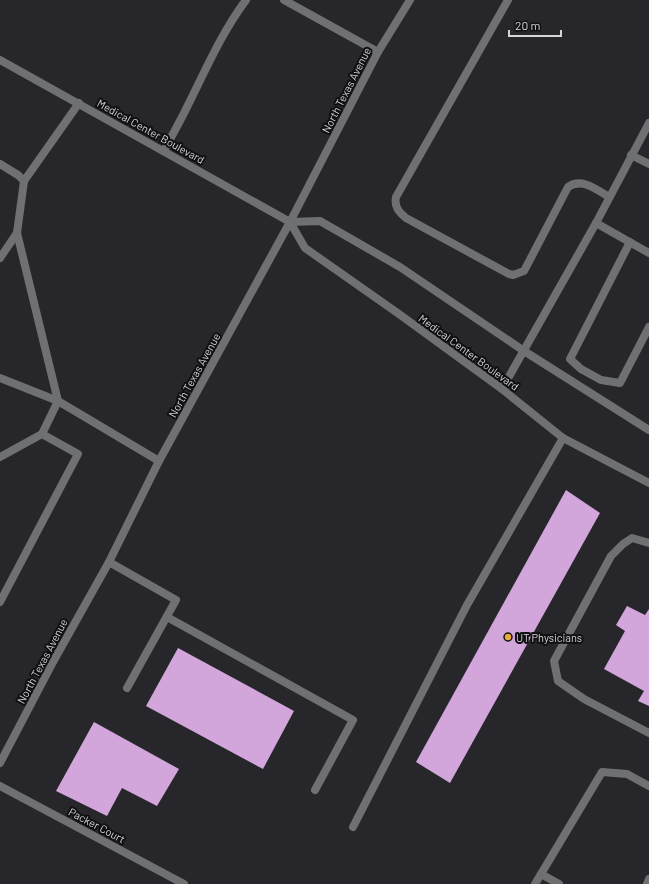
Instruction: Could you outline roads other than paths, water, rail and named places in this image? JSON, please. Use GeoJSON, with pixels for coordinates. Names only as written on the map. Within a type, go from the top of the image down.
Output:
{"type":"FeatureCollection","features":[{"type":"Feature","properties":{"kind":"street"},"geometry":{"type":"LineString","coordinates":[[164,151],[212,55],[246,0]]}},
{"type":"Feature","properties":{"kind":"street"},"geometry":{"type":"LineString","coordinates":[[284,0],[378,52]]}},
{"type":"Feature","properties":{"kind":"street","name":"North Texas Avenue"},"geometry":{"type":"LineString","coordinates":[[0,763],[53,662],[109,562],[159,461],[290,222],[378,52],[410,0]]}},
{"type":"Feature","properties":{"kind":"street"},"geometry":{"type":"LineString","coordinates":[[508,0],[396,197],[396,206],[399,212],[406,218],[513,275],[524,271],[568,187],[578,183],[586,184],[609,197]]}},
{"type":"Feature","properties":{"kind":"street","name":"Medical Center Boulevard"},"geometry":{"type":"LineString","coordinates":[[0,60],[290,222],[305,248],[502,389],[563,438],[649,483]]}},
{"type":"Feature","properties":{"kind":"street"},"geometry":{"type":"LineString","coordinates":[[0,457],[42,434],[58,401],[16,233],[24,181],[79,103]]}},
{"type":"Feature","properties":{"kind":"street"},"geometry":{"type":"LineString","coordinates":[[502,389],[596,223],[649,123]]}},
{"type":"Feature","properties":{"kind":"street"},"geometry":{"type":"LineString","coordinates":[[631,155],[649,164]]}},
{"type":"Feature","properties":{"kind":"street"},"geometry":{"type":"LineString","coordinates":[[0,164],[18,175],[24,181]]}},
{"type":"Feature","properties":{"kind":"street"},"geometry":{"type":"LineString","coordinates":[[290,222],[320,221],[400,267],[524,351],[649,430]]}},
{"type":"Feature","properties":{"kind":"street"},"geometry":{"type":"LineString","coordinates":[[596,223],[649,253]]}},
{"type":"Feature","properties":{"kind":"street"},"geometry":{"type":"LineString","coordinates":[[0,258],[16,233]]}},
{"type":"Feature","properties":{"kind":"street"},"geometry":{"type":"LineString","coordinates":[[630,242],[570,359],[581,369],[601,380],[620,383],[649,327]]}},
{"type":"Feature","properties":{"kind":"street"},"geometry":{"type":"LineString","coordinates":[[0,378],[58,401],[159,461]]}},
{"type":"Feature","properties":{"kind":"street"},"geometry":{"type":"LineString","coordinates":[[0,602],[78,454],[42,434]]}},
{"type":"Feature","properties":{"kind":"street"},"geometry":{"type":"LineString","coordinates":[[353,827],[467,605],[563,438]]}},
{"type":"Feature","properties":{"kind":"street"},"geometry":{"type":"LineString","coordinates":[[649,543],[632,538],[623,544],[611,556],[554,661],[558,681],[584,699],[649,733]]}},
{"type":"Feature","properties":{"kind":"street"},"geometry":{"type":"LineString","coordinates":[[109,562],[176,600],[127,688]]}},
{"type":"Feature","properties":{"kind":"street"},"geometry":{"type":"LineString","coordinates":[[167,617],[353,720],[315,790]]}},
{"type":"Feature","properties":{"kind":"street"},"geometry":{"type":"LineString","coordinates":[[535,884],[602,772],[627,774],[649,786]]}},
{"type":"Feature","properties":{"kind":"street","name":"Packer Court"},"geometry":{"type":"LineString","coordinates":[[0,786],[184,884]]}},
{"type":"Feature","properties":{"kind":"street"},"geometry":{"type":"LineString","coordinates":[[541,874],[559,884]]}},
{"type":"Feature","properties":{"kind":"street"},"geometry":{"type":"LineString","coordinates":[[647,884],[649,879]]}},
{"type":"Feature","properties":{"kind":"place","name":"UT Physicians"},"geometry":{"type":"Point","coordinates":[508,637]}}]}
